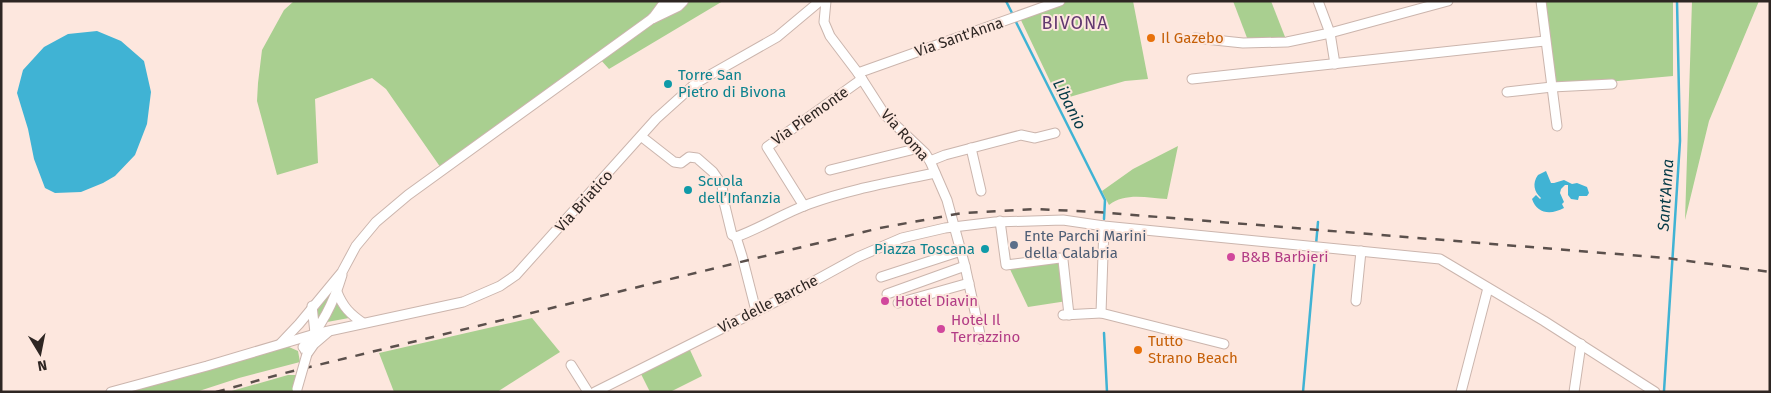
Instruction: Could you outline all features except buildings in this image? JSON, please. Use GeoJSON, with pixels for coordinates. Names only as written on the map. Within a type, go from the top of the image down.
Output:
{"type":"FeatureCollection","features":[{"type":"Feature","properties":{"kind":"main road"},"geometry":{"type":"LineString","coordinates":[[653,18],[666,1]]}},
{"type":"Feature","properties":{"kind":"main road"},"geometry":{"type":"LineString","coordinates":[[653,18],[678,6],[682,1]]}},
{"type":"Feature","properties":{"kind":"street"},"geometry":{"type":"LineString","coordinates":[[280,343],[299,324],[342,272],[356,246],[376,222],[408,195],[653,18],[673,1]]}},
{"type":"Feature","properties":{"kind":"street","name":"Via Briatico"},"geometry":{"type":"LineString","coordinates":[[112,392],[330,330],[463,302],[500,286],[516,275],[642,137],[656,119],[696,83],[777,37],[820,1]]}},
{"type":"Feature","properties":{"kind":"street","name":"Via Roma"},"geometry":{"type":"LineString","coordinates":[[826,1],[824,22],[830,36],[860,76],[885,116],[920,148],[930,161],[947,200],[949,228],[961,251],[981,339]]}},
{"type":"Feature","properties":{"kind":"street","name":"Via Sant'Anna"},"geometry":{"type":"LineString","coordinates":[[860,76],[1060,1]]}},
{"type":"Feature","properties":{"kind":"street"},"geometry":{"type":"LineString","coordinates":[[1318,1],[1330,33],[1335,64]]}},
{"type":"Feature","properties":{"kind":"street"},"geometry":{"type":"LineString","coordinates":[[1195,38],[1243,43],[1287,42],[1330,33],[1448,1]]}},
{"type":"Feature","properties":{"kind":"street"},"geometry":{"type":"LineString","coordinates":[[1541,1],[1557,126]]}},
{"type":"Feature","properties":{"kind":"street"},"geometry":{"type":"LineString","coordinates":[[1192,79],[1545,41]]}},
{"type":"Feature","properties":{"kind":"street","name":"Via Piemonte"},"geometry":{"type":"LineString","coordinates":[[804,206],[767,147],[860,76]]}},
{"type":"Feature","properties":{"kind":"street"},"geometry":{"type":"LineString","coordinates":[[1507,92],[1552,87],[1612,84]]}},
{"type":"Feature","properties":{"kind":"street"},"geometry":{"type":"LineString","coordinates":[[930,161],[1021,135],[1035,138],[1054,133]]}},
{"type":"Feature","properties":{"kind":"street"},"geometry":{"type":"LineString","coordinates":[[642,137],[674,162],[681,163],[689,157],[697,158],[713,172],[722,185],[732,235],[736,237],[756,311]]}},
{"type":"Feature","properties":{"kind":"street"},"geometry":{"type":"LineString","coordinates":[[830,170],[920,148]]}},
{"type":"Feature","properties":{"kind":"street"},"geometry":{"type":"LineString","coordinates":[[971,148],[981,192]]}},
{"type":"Feature","properties":{"kind":"street"},"geometry":{"type":"LineString","coordinates":[[736,237],[755,230],[804,206],[863,188],[935,172]]}},
{"type":"Feature","properties":{"kind":"street","name":"Via delle Barche"},"geometry":{"type":"LineString","coordinates":[[595,392],[858,257],[902,238],[949,228],[1000,222],[1062,220],[1104,226],[1440,259],[1581,344],[1655,392]]}},
{"type":"Feature","properties":{"kind":"street"},"geometry":{"type":"LineString","coordinates":[[1000,222],[1006,265],[1060,258],[1063,260],[1066,315],[1101,313],[1224,344]]}},
{"type":"Feature","properties":{"kind":"street"},"geometry":{"type":"LineString","coordinates":[[1101,313],[1104,226]]}},
{"type":"Feature","properties":{"kind":"street"},"geometry":{"type":"LineString","coordinates":[[881,277],[961,251]]}},
{"type":"Feature","properties":{"kind":"street"},"geometry":{"type":"LineString","coordinates":[[1356,302],[1361,251]]}},
{"type":"Feature","properties":{"kind":"street"},"geometry":{"type":"LineString","coordinates":[[887,294],[965,266]]}},
{"type":"Feature","properties":{"kind":"street"},"geometry":{"type":"LineString","coordinates":[[296,390],[305,350],[337,292],[342,272]]}},
{"type":"Feature","properties":{"kind":"street"},"geometry":{"type":"LineString","coordinates":[[898,304],[969,283]]}},
{"type":"Feature","properties":{"kind":"street"},"geometry":{"type":"LineString","coordinates":[[1461,392],[1488,288]]}},
{"type":"Feature","properties":{"kind":"street"},"geometry":{"type":"LineString","coordinates":[[337,292],[341,303],[349,313],[363,323]]}},
{"type":"Feature","properties":{"kind":"street"},"geometry":{"type":"LineString","coordinates":[[312,306],[315,334],[314,344]]}},
{"type":"Feature","properties":{"kind":"street"},"geometry":{"type":"LineString","coordinates":[[305,350],[330,330]]}},
{"type":"Feature","properties":{"kind":"street"},"geometry":{"type":"LineString","coordinates":[[291,340],[305,350]]}},
{"type":"Feature","properties":{"kind":"street"},"geometry":{"type":"LineString","coordinates":[[1574,392],[1581,344]]}},
{"type":"Feature","properties":{"kind":"street"},"geometry":{"type":"LineString","coordinates":[[572,365],[588,392]]}},
{"type":"Feature","properties":{"kind":"green space"},"geometry":{"type":"Polygon","coordinates":[[[294,1],[723,1],[609,69],[599,58],[443,171],[386,89],[372,78],[315,99],[318,163],[277,175],[257,101],[258,83],[262,50],[284,10],[294,1]]]}},
{"type":"Feature","properties":{"kind":"green space"},"geometry":{"type":"Polygon","coordinates":[[[1060,1],[1133,1],[1148,79],[1125,81],[1059,100],[1019,16],[1060,1]]]}},
{"type":"Feature","properties":{"kind":"green space"},"geometry":{"type":"Polygon","coordinates":[[[1233,1],[1271,1],[1287,42],[1249,43],[1233,1]]]}},
{"type":"Feature","properties":{"kind":"green space"},"geometry":{"type":"Polygon","coordinates":[[[1541,1],[1673,1],[1673,76],[1552,87],[1541,1]]]}},
{"type":"Feature","properties":{"kind":"green space"},"geometry":{"type":"Polygon","coordinates":[[[1692,1],[1759,1],[1709,121],[1685,220],[1692,1]]]}},
{"type":"Feature","properties":{"kind":"green space"},"geometry":{"type":"Polygon","coordinates":[[[1178,146],[1167,199],[1129,197],[1122,198],[1109,205],[1102,191],[1133,169],[1178,146]]]}},
{"type":"Feature","properties":{"kind":"green space"},"geometry":{"type":"Polygon","coordinates":[[[1060,258],[1067,301],[1028,307],[1008,265],[1060,258]]]}},
{"type":"Feature","properties":{"kind":"green space"},"geometry":{"type":"Polygon","coordinates":[[[333,288],[331,296],[317,322],[315,312],[333,288]]]}},
{"type":"Feature","properties":{"kind":"green space"},"geometry":{"type":"Polygon","coordinates":[[[336,299],[339,307],[349,318],[327,322],[336,299]]]}},
{"type":"Feature","properties":{"kind":"green space"},"geometry":{"type":"Polygon","coordinates":[[[532,318],[560,352],[497,392],[394,392],[379,353],[532,318]]]}},
{"type":"Feature","properties":{"kind":"green space"},"geometry":{"type":"Polygon","coordinates":[[[280,343],[298,351],[300,362],[239,378],[196,392],[111,392],[280,343]]]}},
{"type":"Feature","properties":{"kind":"green space"},"geometry":{"type":"Polygon","coordinates":[[[690,350],[702,376],[670,392],[650,392],[641,374],[690,350]]]}},
{"type":"Feature","properties":{"kind":"green space"},"geometry":{"type":"Polygon","coordinates":[[[288,375],[296,375],[295,392],[228,392],[288,375]]]}},
{"type":"Feature","properties":{"kind":"water"},"geometry":{"type":"Polygon","coordinates":[[[97,31],[121,41],[144,61],[151,92],[147,124],[135,155],[115,176],[81,192],[55,193],[45,188],[34,159],[28,129],[17,93],[23,70],[44,47],[68,34],[97,31]]]}},
{"type":"Feature","properties":{"kind":"water"},"geometry":{"type":"Polygon","coordinates":[[[1546,171],[1551,183],[1564,180],[1572,184],[1577,183],[1587,187],[1589,193],[1587,196],[1579,196],[1578,200],[1571,199],[1568,195],[1568,185],[1565,185],[1560,193],[1564,202],[1562,204],[1564,208],[1554,212],[1545,212],[1537,208],[1532,199],[1536,195],[1541,198],[1535,190],[1534,184],[1538,175],[1546,171]]]}},
{"type":"Feature","properties":{"kind":"waterway","name":"Libanio"},"geometry":{"type":"LineString","coordinates":[[1006,1],[1013,15]]}},
{"type":"Feature","properties":{"kind":"waterway","name":"Sant'Anna"},"geometry":{"type":"LineString","coordinates":[[1664,391],[1680,141],[1677,1]]}},
{"type":"Feature","properties":{"kind":"waterway","name":"Libanio"},"geometry":{"type":"LineString","coordinates":[[1015,20],[1105,200],[1104,219]]}},
{"type":"Feature","properties":{"kind":"waterway"},"geometry":{"type":"LineString","coordinates":[[1303,392],[1318,222]]}},
{"type":"Feature","properties":{"kind":"waterway","name":"Libanio"},"geometry":{"type":"LineString","coordinates":[[1104,333],[1107,392]]}},
{"type":"Feature","properties":{"kind":"railway"},"geometry":{"type":"LineString","coordinates":[[216,392],[285,373],[880,228],[962,213],[1035,209],[1097,212],[1666,258],[1770,272]]}},
{"type":"Feature","properties":{"kind":"place","name":"Il Gazebo"},"geometry":{"type":"Point","coordinates":[1151,38]}},
{"type":"Feature","properties":{"kind":"place","name":"Torre San Pietro di Bivona"},"geometry":{"type":"Point","coordinates":[668,84]}},
{"type":"Feature","properties":{"kind":"place","name":"Scuola dell’Infanzia"},"geometry":{"type":"Point","coordinates":[688,190]}},
{"type":"Feature","properties":{"kind":"place","name":"Ente Parchi Marini della Calabria"},"geometry":{"type":"Point","coordinates":[1014,245]}},
{"type":"Feature","properties":{"kind":"place","name":"Piazza Toscana"},"geometry":{"type":"Point","coordinates":[985,249]}},
{"type":"Feature","properties":{"kind":"place","name":"B&B Barbieri"},"geometry":{"type":"Point","coordinates":[1231,257]}},
{"type":"Feature","properties":{"kind":"place","name":"Hotel Diavin"},"geometry":{"type":"Point","coordinates":[885,301]}},
{"type":"Feature","properties":{"kind":"place","name":"Hotel Il Terrazzino"},"geometry":{"type":"Point","coordinates":[941,329]}},
{"type":"Feature","properties":{"kind":"place","name":"Tutto Strano Beach"},"geometry":{"type":"Point","coordinates":[1138,350]}},
{"type":"Feature","properties":{"kind":"district","name":"BIVONA"},"geometry":{"type":"Point","coordinates":[1075,23]}}]}
